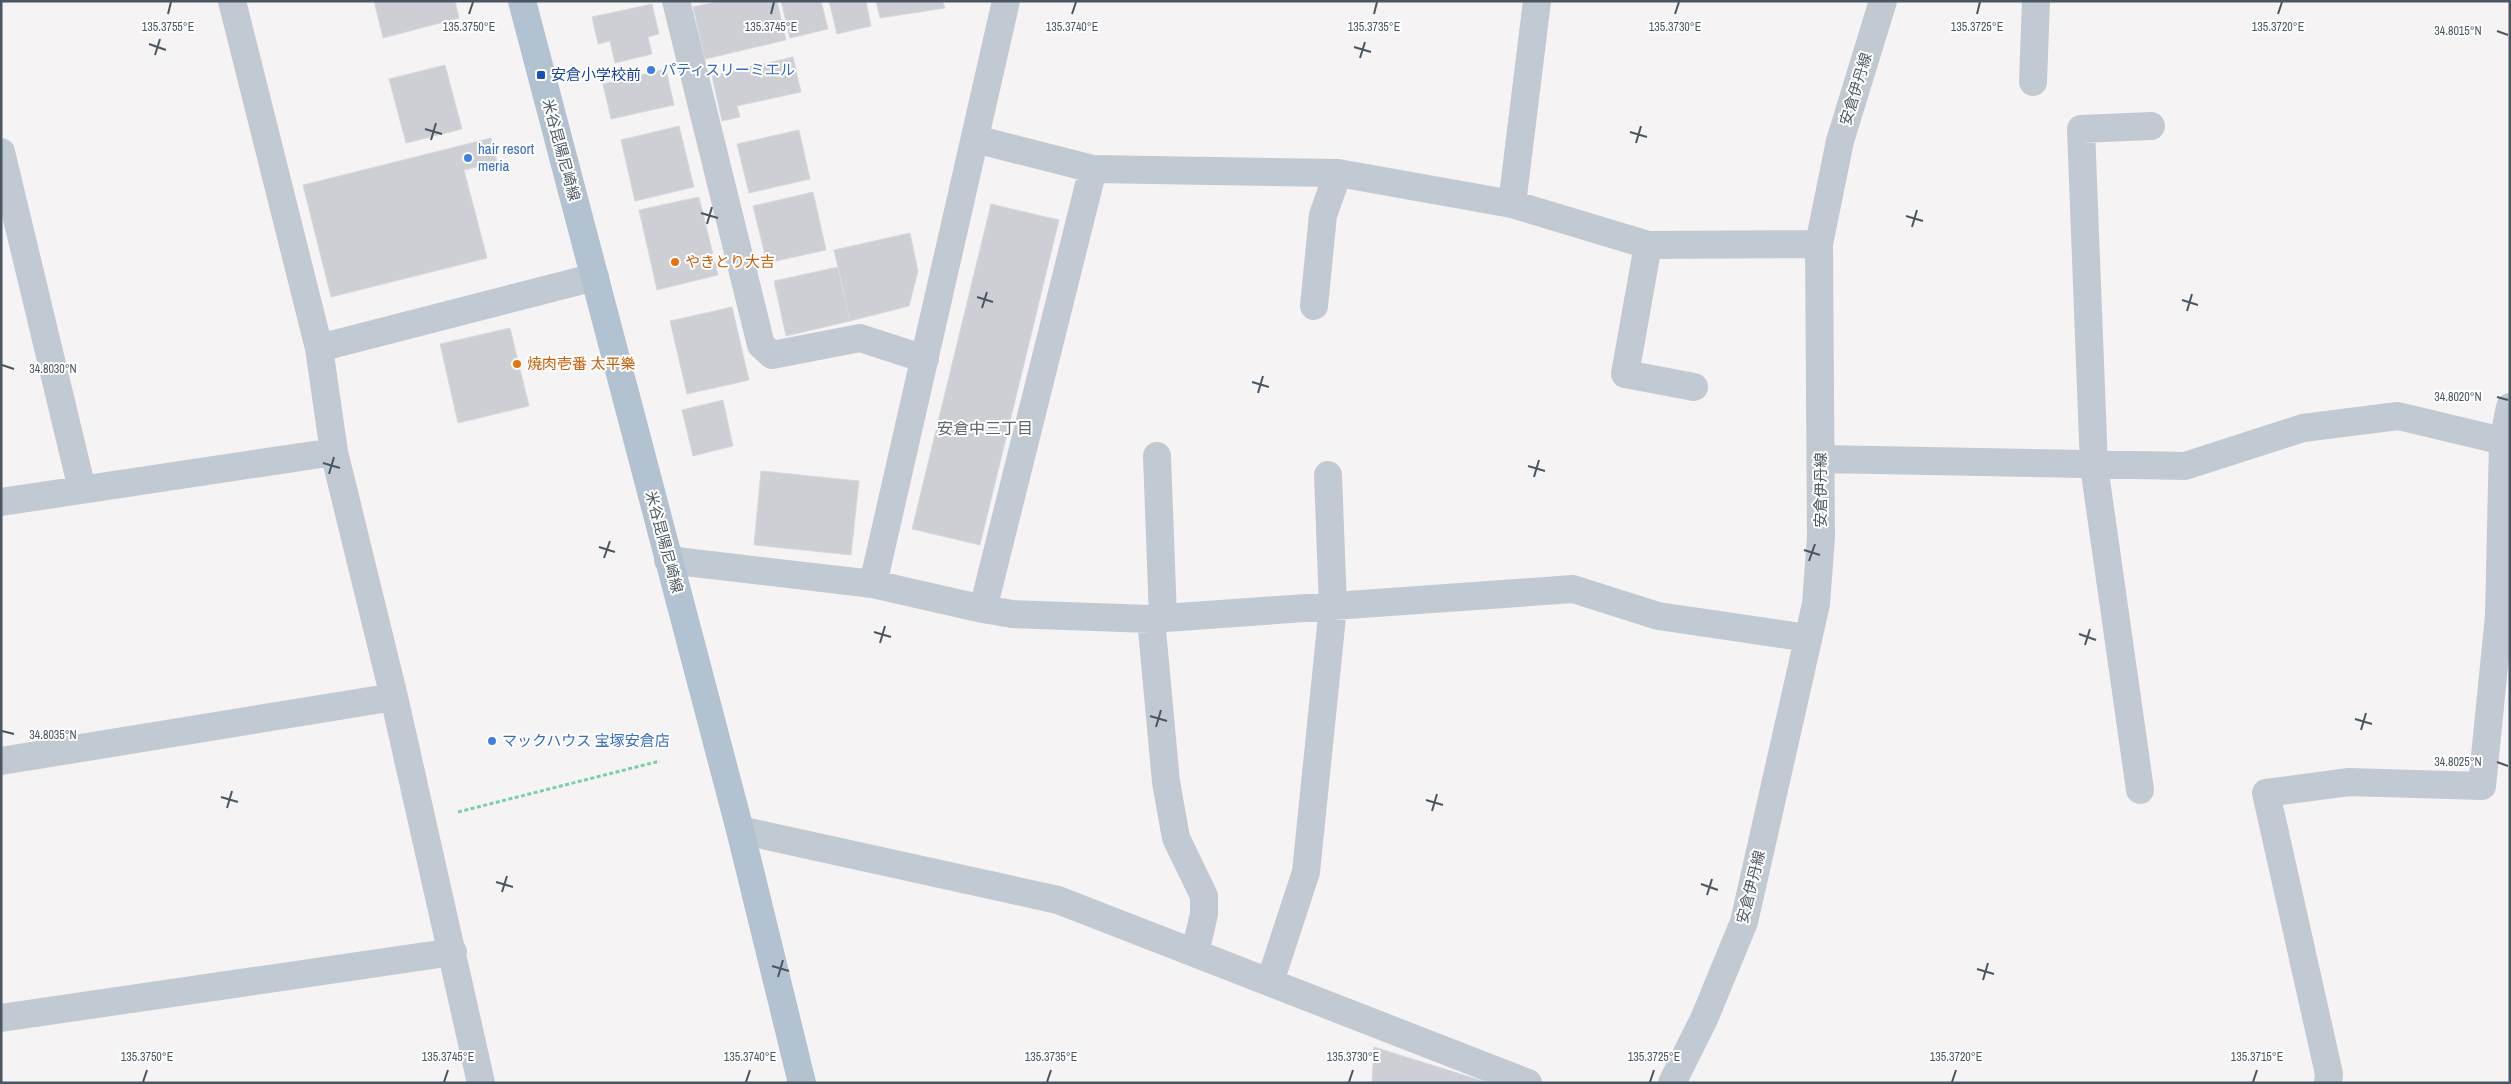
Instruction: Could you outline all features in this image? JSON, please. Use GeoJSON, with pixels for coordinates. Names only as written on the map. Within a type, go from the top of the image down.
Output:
{"type":"FeatureCollection","features":[{"type":"Feature","properties":{"kind":"main road","name":"米谷昆陽尼崎線"},"geometry":{"type":"LineString","coordinates":[[522,1],[740,830],[802,1083]]}},
{"type":"Feature","properties":{"kind":"street"},"geometry":{"type":"LineString","coordinates":[[232,1],[319,348],[334,452],[423,821],[481,1083]]}},
{"type":"Feature","properties":{"kind":"street"},"geometry":{"type":"LineString","coordinates":[[676,1],[761,345],[772,355],[860,338],[925,359]]}},
{"type":"Feature","properties":{"kind":"street"},"geometry":{"type":"LineString","coordinates":[[873,584],[1006,1]]}},
{"type":"Feature","properties":{"kind":"street"},"geometry":{"type":"LineString","coordinates":[[1512,204],[1538,1]]}},
{"type":"Feature","properties":{"kind":"street","name":"安倉伊丹線"},"geometry":{"type":"LineString","coordinates":[[1672,1083],[1704,1019],[1744,922],[1816,604],[1821,537],[1819,244],[1840,141],[1883,1]]}},
{"type":"Feature","properties":{"kind":"street"},"geometry":{"type":"LineString","coordinates":[[2033,82],[2036,1]]}},
{"type":"Feature","properties":{"kind":"street"},"geometry":{"type":"LineString","coordinates":[[2140,790],[2094,466],[2081,129],[2151,126]]}},
{"type":"Feature","properties":{"kind":"street"},"geometry":{"type":"LineString","coordinates":[[975,139],[1093,169],[1338,173],[1512,204],[1648,245],[1819,244]]}},
{"type":"Feature","properties":{"kind":"street"},"geometry":{"type":"LineString","coordinates":[[1,152],[82,489]]}},
{"type":"Feature","properties":{"kind":"street"},"geometry":{"type":"LineString","coordinates":[[983,609],[1093,169]]}},
{"type":"Feature","properties":{"kind":"street"},"geometry":{"type":"LineString","coordinates":[[1314,306],[1323,215],[1338,173]]}},
{"type":"Feature","properties":{"kind":"street"},"geometry":{"type":"LineString","coordinates":[[1648,245],[1625,374],[1694,387]]}},
{"type":"Feature","properties":{"kind":"street"},"geometry":{"type":"LineString","coordinates":[[319,348],[595,277]]}},
{"type":"Feature","properties":{"kind":"street"},"geometry":{"type":"LineString","coordinates":[[2328,1083],[2329,1074],[2266,792],[2348,782],[2482,786],[2505,618],[2503,441],[2510,407]]}},
{"type":"Feature","properties":{"kind":"street"},"geometry":{"type":"LineString","coordinates":[[1821,459],[2094,466],[2185,466],[2303,428],[2398,416],[2503,441]]}},
{"type":"Feature","properties":{"kind":"street"},"geometry":{"type":"LineString","coordinates":[[1,502],[334,452]]}},
{"type":"Feature","properties":{"kind":"street"},"geometry":{"type":"LineString","coordinates":[[1157,456],[1157,619],[1166,782],[1176,838],[1204,896],[1204,914],[1195,953]]}},
{"type":"Feature","properties":{"kind":"street"},"geometry":{"type":"LineString","coordinates":[[1270,982],[1306,872],[1333,607],[1328,475]]}},
{"type":"Feature","properties":{"kind":"street"},"geometry":{"type":"LineString","coordinates":[[668,560],[873,584],[1012,614],[1157,619],[1573,589],[1658,616],[1808,638]]}},
{"type":"Feature","properties":{"kind":"street"},"geometry":{"type":"LineString","coordinates":[[1,761],[394,697]]}},
{"type":"Feature","properties":{"kind":"street"},"geometry":{"type":"LineString","coordinates":[[740,830],[1058,900],[1528,1083]]}},
{"type":"Feature","properties":{"kind":"street"},"geometry":{"type":"LineString","coordinates":[[1,1018],[453,952]]}},
{"type":"Feature","properties":{"kind":"path"},"geometry":{"type":"LineString","coordinates":[[423,821],[660,760]]}},
{"type":"Feature","properties":{"kind":"building"},"geometry":{"type":"Polygon","coordinates":[[[374,1],[455,1],[459,18],[383,38],[374,1]]]}},
{"type":"Feature","properties":{"kind":"building"},"geometry":{"type":"Polygon","coordinates":[[[720,1],[777,1],[786,40],[705,59],[693,7],[720,1]]]}},
{"type":"Feature","properties":{"kind":"building"},"geometry":{"type":"Polygon","coordinates":[[[781,1],[821,1],[828,29],[790,38],[781,1]]]}},
{"type":"Feature","properties":{"kind":"building"},"geometry":{"type":"Polygon","coordinates":[[[829,1],[866,1],[871,26],[837,34],[829,1]]]}},
{"type":"Feature","properties":{"kind":"building"},"geometry":{"type":"Polygon","coordinates":[[[876,1],[942,1],[945,8],[880,18],[876,1]]]}},
{"type":"Feature","properties":{"kind":"building"},"geometry":{"type":"Polygon","coordinates":[[[652,4],[659,34],[648,37],[652,54],[615,63],[610,41],[598,44],[592,17],[652,4]]]}},
{"type":"Feature","properties":{"kind":"building"},"geometry":{"type":"Polygon","coordinates":[[[793,57],[801,92],[737,106],[740,117],[722,121],[712,76],[793,57]]]}},
{"type":"Feature","properties":{"kind":"building"},"geometry":{"type":"Polygon","coordinates":[[[445,65],[462,129],[406,143],[389,79],[445,65]]]}},
{"type":"Feature","properties":{"kind":"building"},"geometry":{"type":"Polygon","coordinates":[[[666,69],[674,105],[611,119],[603,84],[666,69]]]}},
{"type":"Feature","properties":{"kind":"building"},"geometry":{"type":"Polygon","coordinates":[[[679,126],[694,187],[635,201],[621,140],[679,126]]]}},
{"type":"Feature","properties":{"kind":"building"},"geometry":{"type":"Polygon","coordinates":[[[799,130],[810,179],[749,193],[737,144],[799,130]]]}},
{"type":"Feature","properties":{"kind":"building"},"geometry":{"type":"Polygon","coordinates":[[[491,138],[497,162],[464,170],[487,258],[331,297],[303,185],[491,138]]]}},
{"type":"Feature","properties":{"kind":"building"},"geometry":{"type":"Polygon","coordinates":[[[813,192],[826,250],[767,263],[753,206],[813,192]]]}},
{"type":"Feature","properties":{"kind":"building"},"geometry":{"type":"Polygon","coordinates":[[[699,197],[718,275],[657,290],[639,210],[699,197]]]}},
{"type":"Feature","properties":{"kind":"building"},"geometry":{"type":"Polygon","coordinates":[[[991,204],[1059,220],[980,545],[912,529],[991,204]]]}},
{"type":"Feature","properties":{"kind":"building"},"geometry":{"type":"Polygon","coordinates":[[[910,233],[918,271],[909,306],[850,321],[834,250],[910,233]]]}},
{"type":"Feature","properties":{"kind":"building"},"geometry":{"type":"Polygon","coordinates":[[[838,267],[850,321],[786,336],[774,281],[838,267]]]}},
{"type":"Feature","properties":{"kind":"building"},"geometry":{"type":"Polygon","coordinates":[[[732,307],[749,380],[687,394],[670,321],[732,307]]]}},
{"type":"Feature","properties":{"kind":"building"},"geometry":{"type":"Polygon","coordinates":[[[510,328],[529,406],[458,423],[440,344],[510,328]]]}},
{"type":"Feature","properties":{"kind":"building"},"geometry":{"type":"Polygon","coordinates":[[[723,400],[733,446],[693,456],[682,410],[723,400]]]}},
{"type":"Feature","properties":{"kind":"building"},"geometry":{"type":"Polygon","coordinates":[[[761,471],[859,481],[851,555],[754,545],[761,471]]]}},
{"type":"Feature","properties":{"kind":"building"},"geometry":{"type":"Polygon","coordinates":[[[1374,1047],[1486,1082],[1486,1083],[1372,1083],[1374,1047]]]}},
{"type":"Feature","properties":{"kind":"place","name":"パティスリーミエル"},"geometry":{"type":"Point","coordinates":[651,70]}},
{"type":"Feature","properties":{"kind":"place","name":"安倉小学校前"},"geometry":{"type":"Point","coordinates":[541,75]}},
{"type":"Feature","properties":{"kind":"place","name":"hair resort meria"},"geometry":{"type":"Point","coordinates":[468,158]}},
{"type":"Feature","properties":{"kind":"place","name":"やきとり大吉"},"geometry":{"type":"Point","coordinates":[675,262]}},
{"type":"Feature","properties":{"kind":"place","name":"焼肉壱番 太平樂"},"geometry":{"type":"Point","coordinates":[517,364]}},
{"type":"Feature","properties":{"kind":"place","name":"マックハウス 宝塚安倉店"},"geometry":{"type":"Point","coordinates":[492,741]}},
{"type":"Feature","properties":{"kind":"district","name":"安倉中三丁目"},"geometry":{"type":"Point","coordinates":[985,428]}}]}
